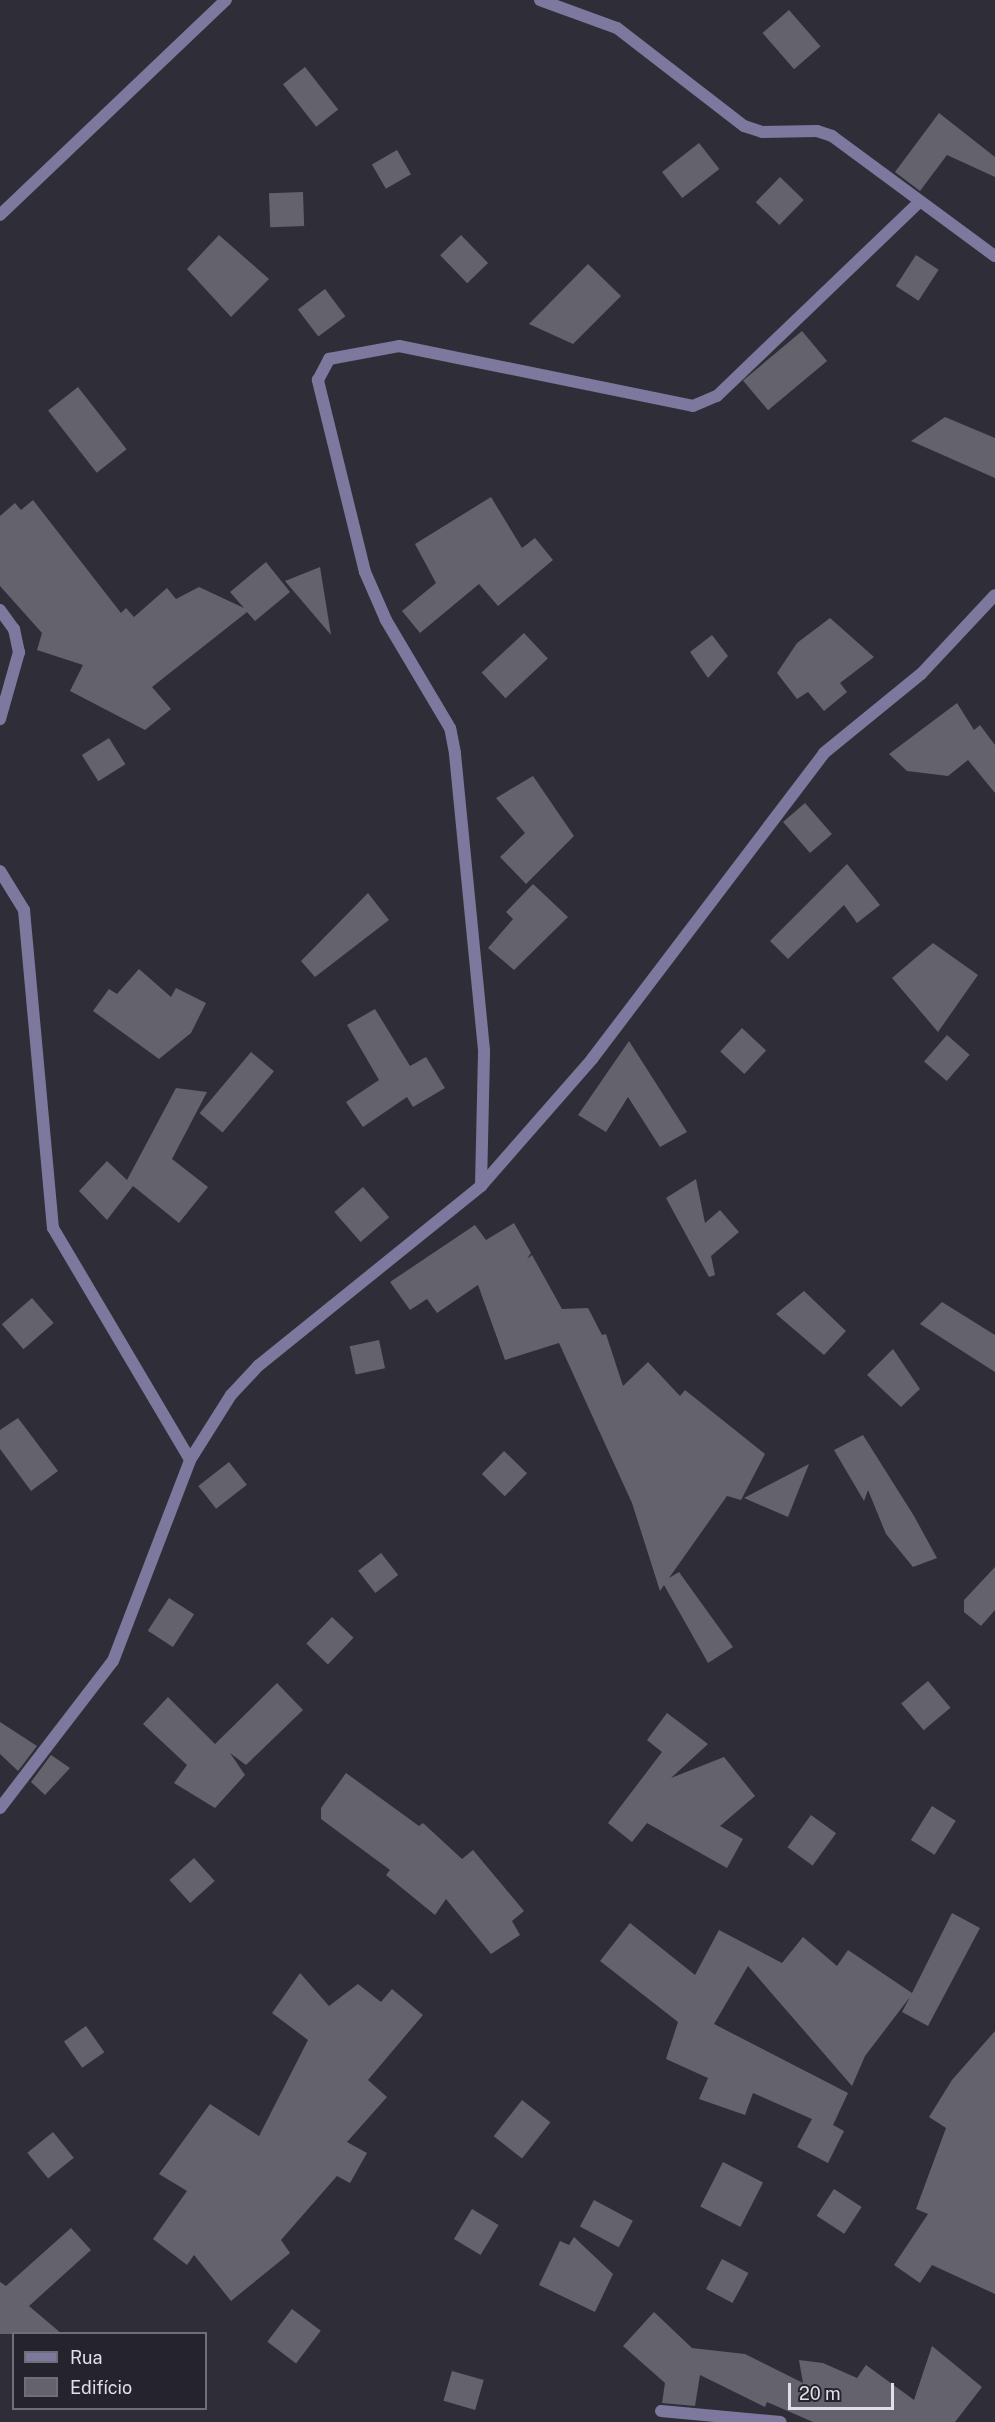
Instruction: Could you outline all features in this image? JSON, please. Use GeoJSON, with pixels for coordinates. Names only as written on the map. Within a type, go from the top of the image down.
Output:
{"type":"FeatureCollection","features":[{"type":"Feature","properties":{"kind":"street"},"geometry":{"type":"LineString","coordinates":[[0,215],[226,0]]}},
{"type":"Feature","properties":{"kind":"street"},"geometry":{"type":"LineString","coordinates":[[540,0],[617,28],[744,126],[762,132],[817,131],[831,136],[995,256]]}},
{"type":"Feature","properties":{"kind":"street"},"geometry":{"type":"LineString","coordinates":[[481,1186],[484,1050],[456,753],[450,728],[386,620],[365,572],[318,380],[329,359],[399,346],[693,406],[717,396],[920,201]]}},
{"type":"Feature","properties":{"kind":"street"},"geometry":{"type":"LineString","coordinates":[[0,1808],[113,1661],[190,1460],[231,1395],[258,1366],[481,1186],[592,1059],[824,753],[921,674],[995,596]]}},
{"type":"Feature","properties":{"kind":"street"},"geometry":{"type":"LineString","coordinates":[[0,610],[14,629],[19,652],[0,719]]}},
{"type":"Feature","properties":{"kind":"street"},"geometry":{"type":"LineString","coordinates":[[0,871],[24,910],[53,1228],[190,1460]]}},
{"type":"Feature","properties":{"kind":"street"},"geometry":{"type":"LineString","coordinates":[[661,2411],[780,2422]]}},
{"type":"Feature","properties":{"kind":"building"},"geometry":{"type":"Polygon","coordinates":[[[789,10],[820,46],[794,69],[763,33],[789,10]]]}},
{"type":"Feature","properties":{"kind":"building"},"geometry":{"type":"Polygon","coordinates":[[[305,67],[338,110],[316,127],[283,84],[305,67]]]}},
{"type":"Feature","properties":{"kind":"building"},"geometry":{"type":"Polygon","coordinates":[[[939,113],[995,157],[995,177],[947,155],[920,191],[895,172],[939,113]]]}},
{"type":"Feature","properties":{"kind":"building"},"geometry":{"type":"Polygon","coordinates":[[[699,143],[719,169],[682,198],[662,172],[699,143]]]}},
{"type":"Feature","properties":{"kind":"building"},"geometry":{"type":"Polygon","coordinates":[[[397,150],[411,174],[386,189],[372,164],[397,150]]]}},
{"type":"Feature","properties":{"kind":"building"},"geometry":{"type":"Polygon","coordinates":[[[780,177],[804,200],[779,225],[756,202],[780,177]]]}},
{"type":"Feature","properties":{"kind":"building"},"geometry":{"type":"Polygon","coordinates":[[[303,192],[304,226],[270,227],[269,193],[303,192]]]}},
{"type":"Feature","properties":{"kind":"building"},"geometry":{"type":"Polygon","coordinates":[[[219,235],[269,279],[231,317],[187,269],[219,235]]]}},
{"type":"Feature","properties":{"kind":"building"},"geometry":{"type":"Polygon","coordinates":[[[461,235],[488,263],[467,283],[440,255],[461,235]]]}},
{"type":"Feature","properties":{"kind":"building"},"geometry":{"type":"Polygon","coordinates":[[[916,255],[939,270],[918,301],[896,286],[916,255]]]}},
{"type":"Feature","properties":{"kind":"building"},"geometry":{"type":"Polygon","coordinates":[[[588,264],[621,296],[573,344],[529,324],[588,264]]]}},
{"type":"Feature","properties":{"kind":"building"},"geometry":{"type":"Polygon","coordinates":[[[325,289],[345,316],[318,337],[298,309],[325,289]]]}},
{"type":"Feature","properties":{"kind":"building"},"geometry":{"type":"Polygon","coordinates":[[[802,331],[827,361],[768,410],[743,380],[802,331]]]}},
{"type":"Feature","properties":{"kind":"building"},"geometry":{"type":"Polygon","coordinates":[[[78,387],[127,449],[97,473],[48,410],[78,387]]]}},
{"type":"Feature","properties":{"kind":"building"},"geometry":{"type":"Polygon","coordinates":[[[945,417],[995,438],[995,478],[911,441],[945,417]]]}},
{"type":"Feature","properties":{"kind":"building"},"geometry":{"type":"Polygon","coordinates":[[[491,497],[522,548],[535,538],[553,560],[498,606],[479,584],[420,633],[402,611],[436,583],[415,544],[491,497]]]}},
{"type":"Feature","properties":{"kind":"building"},"geometry":{"type":"Polygon","coordinates":[[[33,500],[121,613],[126,608],[134,617],[167,588],[176,599],[199,587],[244,608],[230,592],[266,562],[290,592],[255,621],[247,612],[152,687],[171,709],[145,730],[70,691],[83,665],[37,650],[42,633],[0,586],[0,516],[15,503],[21,510],[33,500]]]}},
{"type":"Feature","properties":{"kind":"building"},"geometry":{"type":"Polygon","coordinates":[[[320,567],[331,635],[285,581],[320,567]]]}},
{"type":"Feature","properties":{"kind":"building"},"geometry":{"type":"Polygon","coordinates":[[[830,618],[874,657],[840,683],[847,692],[824,711],[808,692],[797,699],[777,673],[797,643],[830,618]]]}},
{"type":"Feature","properties":{"kind":"building"},"geometry":{"type":"Polygon","coordinates":[[[524,633],[548,659],[505,698],[482,673],[524,633]]]}},
{"type":"Feature","properties":{"kind":"building"},"geometry":{"type":"Polygon","coordinates":[[[712,635],[728,656],[708,678],[690,652],[712,635]]]}},
{"type":"Feature","properties":{"kind":"building"},"geometry":{"type":"Polygon","coordinates":[[[957,703],[974,730],[980,725],[995,745],[995,793],[968,760],[948,776],[907,771],[889,754],[957,703]]]}},
{"type":"Feature","properties":{"kind":"building"},"geometry":{"type":"Polygon","coordinates":[[[109,738],[125,764],[98,781],[82,755],[109,738]]]}},
{"type":"Feature","properties":{"kind":"building"},"geometry":{"type":"Polygon","coordinates":[[[533,776],[574,836],[526,884],[500,857],[525,833],[496,798],[533,776]]]}},
{"type":"Feature","properties":{"kind":"building"},"geometry":{"type":"Polygon","coordinates":[[[805,803],[832,834],[810,853],[783,822],[805,803]]]}},
{"type":"Feature","properties":{"kind":"building"},"geometry":{"type":"Polygon","coordinates":[[[847,864],[880,905],[857,923],[844,905],[788,959],[770,941],[847,864]]]}},
{"type":"Feature","properties":{"kind":"building"},"geometry":{"type":"Polygon","coordinates":[[[533,884],[568,917],[514,970],[488,948],[513,919],[506,912],[533,884]]]}},
{"type":"Feature","properties":{"kind":"building"},"geometry":{"type":"Polygon","coordinates":[[[368,893],[389,920],[315,977],[301,961],[368,893]]]}},
{"type":"Feature","properties":{"kind":"building"},"geometry":{"type":"Polygon","coordinates":[[[933,943],[978,975],[938,1032],[892,978],[933,943]]]}},
{"type":"Feature","properties":{"kind":"building"},"geometry":{"type":"Polygon","coordinates":[[[139,969],[171,997],[176,988],[206,1003],[191,1033],[159,1059],[93,1011],[109,989],[117,994],[139,969]]]}},
{"type":"Feature","properties":{"kind":"building"},"geometry":{"type":"Polygon","coordinates":[[[375,1009],[410,1066],[426,1057],[445,1088],[413,1107],[407,1097],[363,1127],[346,1102],[379,1080],[347,1025],[375,1009]]]}},
{"type":"Feature","properties":{"kind":"building"},"geometry":{"type":"Polygon","coordinates":[[[742,1028],[766,1051],[744,1074],[720,1051],[742,1028]]]}},
{"type":"Feature","properties":{"kind":"building"},"geometry":{"type":"Polygon","coordinates":[[[947,1035],[970,1055],[947,1081],[924,1061],[947,1035]]]}},
{"type":"Feature","properties":{"kind":"building"},"geometry":{"type":"Polygon","coordinates":[[[629,1041],[687,1132],[660,1147],[628,1097],[606,1132],[578,1115],[629,1041]]]}},
{"type":"Feature","properties":{"kind":"building"},"geometry":{"type":"Polygon","coordinates":[[[251,1052],[274,1071],[223,1133],[200,1113],[251,1052]]]}},
{"type":"Feature","properties":{"kind":"building"},"geometry":{"type":"Polygon","coordinates":[[[176,1088],[207,1092],[172,1159],[208,1187],[179,1223],[133,1186],[107,1220],[79,1191],[107,1161],[127,1180],[176,1088]]]}},
{"type":"Feature","properties":{"kind":"building"},"geometry":{"type":"Polygon","coordinates":[[[696,1179],[705,1223],[720,1210],[739,1232],[711,1256],[715,1275],[709,1277],[666,1198],[696,1179]]]}},
{"type":"Feature","properties":{"kind":"building"},"geometry":{"type":"Polygon","coordinates":[[[363,1187],[389,1217],[361,1242],[334,1212],[363,1187]]]}},
{"type":"Feature","properties":{"kind":"building"},"geometry":{"type":"Polygon","coordinates":[[[514,1223],[531,1253],[527,1259],[532,1255],[562,1309],[588,1308],[602,1335],[606,1334],[623,1386],[648,1362],[680,1396],[685,1390],[765,1454],[741,1500],[727,1496],[669,1578],[679,1572],[733,1647],[708,1663],[664,1585],[660,1591],[632,1503],[559,1343],[505,1360],[478,1285],[437,1313],[427,1299],[410,1310],[390,1282],[475,1225],[486,1240],[514,1223]]]}},
{"type":"Feature","properties":{"kind":"building"},"geometry":{"type":"Polygon","coordinates":[[[804,1291],[846,1331],[824,1355],[776,1314],[804,1291]]]}},
{"type":"Feature","properties":{"kind":"building"},"geometry":{"type":"Polygon","coordinates":[[[32,1298],[54,1323],[23,1349],[2,1324],[32,1298]]]}},
{"type":"Feature","properties":{"kind":"building"},"geometry":{"type":"Polygon","coordinates":[[[942,1302],[995,1335],[995,1372],[920,1324],[942,1302]]]}},
{"type":"Feature","properties":{"kind":"building"},"geometry":{"type":"Polygon","coordinates":[[[379,1340],[385,1368],[356,1375],[350,1346],[379,1340]]]}},
{"type":"Feature","properties":{"kind":"building"},"geometry":{"type":"Polygon","coordinates":[[[893,1349],[920,1389],[901,1407],[867,1375],[893,1349]]]}},
{"type":"Feature","properties":{"kind":"building"},"geometry":{"type":"Polygon","coordinates":[[[18,1418],[58,1471],[31,1491],[0,1449],[0,1430],[18,1418]]]}},
{"type":"Feature","properties":{"kind":"building"},"geometry":{"type":"Polygon","coordinates":[[[863,1435],[914,1516],[937,1558],[913,1567],[886,1534],[868,1490],[864,1501],[834,1450],[863,1435]]]}},
{"type":"Feature","properties":{"kind":"building"},"geometry":{"type":"Polygon","coordinates":[[[504,1451],[527,1473],[505,1496],[482,1474],[504,1451]]]}},
{"type":"Feature","properties":{"kind":"building"},"geometry":{"type":"Polygon","coordinates":[[[229,1462],[247,1485],[216,1509],[198,1486],[229,1462]]]}},
{"type":"Feature","properties":{"kind":"building"},"geometry":{"type":"Polygon","coordinates":[[[809,1464],[788,1517],[744,1498],[809,1464]]]}},
{"type":"Feature","properties":{"kind":"building"},"geometry":{"type":"Polygon","coordinates":[[[381,1553],[398,1575],[375,1593],[358,1571],[381,1553]]]}},
{"type":"Feature","properties":{"kind":"building"},"geometry":{"type":"Polygon","coordinates":[[[995,1567],[995,1610],[981,1626],[964,1612],[964,1600],[995,1567]]]}},
{"type":"Feature","properties":{"kind":"building"},"geometry":{"type":"Polygon","coordinates":[[[169,1598],[194,1614],[173,1647],[148,1631],[169,1598]]]}},
{"type":"Feature","properties":{"kind":"building"},"geometry":{"type":"Polygon","coordinates":[[[332,1617],[354,1638],[328,1664],[306,1644],[332,1617]]]}},
{"type":"Feature","properties":{"kind":"building"},"geometry":{"type":"Polygon","coordinates":[[[928,1681],[950,1708],[924,1730],[901,1703],[928,1681]]]}},
{"type":"Feature","properties":{"kind":"building"},"geometry":{"type":"Polygon","coordinates":[[[277,1683],[303,1710],[246,1765],[230,1753],[245,1775],[215,1808],[174,1783],[187,1765],[143,1724],[168,1697],[215,1744],[277,1683]]]}},
{"type":"Feature","properties":{"kind":"building"},"geometry":{"type":"Polygon","coordinates":[[[667,1713],[708,1744],[671,1778],[724,1757],[755,1796],[720,1826],[743,1839],[727,1868],[647,1823],[632,1842],[608,1823],[662,1752],[647,1740],[667,1713]]]}},
{"type":"Feature","properties":{"kind":"building"},"geometry":{"type":"Polygon","coordinates":[[[0,1722],[37,1746],[18,1771],[0,1754],[0,1722]]]}},
{"type":"Feature","properties":{"kind":"building"},"geometry":{"type":"Polygon","coordinates":[[[51,1755],[70,1768],[45,1795],[31,1782],[51,1755]]]}},
{"type":"Feature","properties":{"kind":"building"},"geometry":{"type":"Polygon","coordinates":[[[346,1773],[419,1826],[423,1823],[462,1859],[473,1850],[524,1911],[512,1921],[520,1935],[491,1954],[446,1899],[435,1915],[386,1875],[390,1870],[321,1819],[321,1808],[346,1773]]]}},
{"type":"Feature","properties":{"kind":"building"},"geometry":{"type":"Polygon","coordinates":[[[932,1806],[956,1821],[935,1855],[911,1840],[932,1806]]]}},
{"type":"Feature","properties":{"kind":"building"},"geometry":{"type":"Polygon","coordinates":[[[811,1815],[836,1833],[813,1866],[787,1847],[811,1815]]]}},
{"type":"Feature","properties":{"kind":"building"},"geometry":{"type":"Polygon","coordinates":[[[194,1858],[215,1881],[190,1903],[169,1880],[194,1858]]]}},
{"type":"Feature","properties":{"kind":"building"},"geometry":{"type":"Polygon","coordinates":[[[952,1913],[980,1928],[928,2026],[902,2012],[910,1997],[865,2056],[852,2086],[748,1966],[714,2024],[848,2093],[833,2125],[844,2131],[828,2163],[797,2147],[812,2119],[753,2093],[745,2115],[699,2099],[708,2078],[666,2059],[678,2022],[600,1961],[630,1923],[695,1975],[719,1930],[782,1963],[803,1937],[837,1966],[848,1950],[912,1993],[952,1913]]]}},
{"type":"Feature","properties":{"kind":"building"},"geometry":{"type":"Polygon","coordinates":[[[300,1973],[329,2006],[358,1984],[381,2002],[392,1989],[423,2015],[368,2080],[387,2097],[347,2142],[367,2153],[350,2183],[337,2176],[281,2240],[290,2253],[231,2301],[194,2255],[187,2265],[153,2239],[187,2191],[159,2174],[210,2104],[259,2136],[308,2040],[272,2013],[300,1973]]]}},
{"type":"Feature","properties":{"kind":"building"},"geometry":{"type":"Polygon","coordinates":[[[86,2026],[104,2052],[82,2068],[64,2041],[86,2026]]]}},
{"type":"Feature","properties":{"kind":"building"},"geometry":{"type":"Polygon","coordinates":[[[995,2031],[995,2294],[932,2265],[920,2283],[894,2265],[928,2214],[916,2209],[946,2128],[929,2117],[952,2080],[995,2031]]]}},
{"type":"Feature","properties":{"kind":"building"},"geometry":{"type":"Polygon","coordinates":[[[522,2100],[550,2122],[522,2158],[494,2136],[522,2100]]]}},
{"type":"Feature","properties":{"kind":"building"},"geometry":{"type":"Polygon","coordinates":[[[53,2132],[74,2158],[48,2178],[27,2153],[53,2132]]]}},
{"type":"Feature","properties":{"kind":"building"},"geometry":{"type":"Polygon","coordinates":[[[723,2162],[763,2182],[740,2227],[700,2207],[723,2162]]]}},
{"type":"Feature","properties":{"kind":"building"},"geometry":{"type":"Polygon","coordinates":[[[834,2189],[862,2207],[844,2234],[817,2216],[834,2189]]]}},
{"type":"Feature","properties":{"kind":"building"},"geometry":{"type":"Polygon","coordinates":[[[594,2200],[633,2221],[619,2247],[580,2226],[594,2200]]]}},
{"type":"Feature","properties":{"kind":"building"},"geometry":{"type":"Polygon","coordinates":[[[472,2209],[499,2225],[481,2255],[454,2239],[472,2209]]]}},
{"type":"Feature","properties":{"kind":"building"},"geometry":{"type":"Polygon","coordinates":[[[71,2228],[91,2250],[29,2306],[60,2332],[0,2334],[0,2282],[6,2286],[71,2228]]]}},
{"type":"Feature","properties":{"kind":"building"},"geometry":{"type":"Polygon","coordinates":[[[574,2237],[613,2274],[595,2312],[539,2285],[560,2241],[569,2245],[574,2237]]]}},
{"type":"Feature","properties":{"kind":"building"},"geometry":{"type":"Polygon","coordinates":[[[722,2259],[748,2273],[733,2303],[706,2289],[722,2259]]]}},
{"type":"Feature","properties":{"kind":"building"},"geometry":{"type":"Polygon","coordinates":[[[292,2309],[321,2331],[296,2363],[267,2342],[292,2309]]]}},
{"type":"Feature","properties":{"kind":"building"},"geometry":{"type":"Polygon","coordinates":[[[654,2312],[692,2348],[745,2354],[803,2383],[799,2360],[823,2363],[857,2378],[866,2365],[914,2400],[932,2346],[982,2387],[955,2422],[813,2422],[767,2402],[765,2407],[700,2375],[695,2406],[662,2403],[665,2383],[623,2346],[654,2312]]]}},
{"type":"Feature","properties":{"kind":"building"},"geometry":{"type":"Polygon","coordinates":[[[452,2371],[484,2380],[475,2410],[443,2401],[452,2371]]]}}]}
